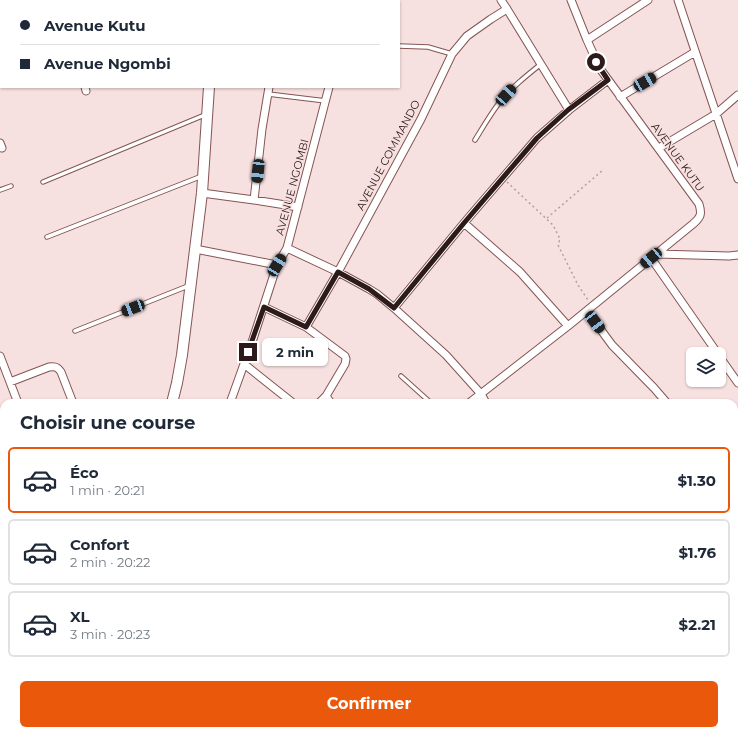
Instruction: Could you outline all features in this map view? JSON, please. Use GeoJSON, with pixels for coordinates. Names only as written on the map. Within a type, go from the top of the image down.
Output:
{"type":"FeatureCollection","features":[{"type":"Feature","properties":{"kind":"main road"},"geometry":{"type":"LineString","coordinates":[[173,399],[178,376],[191,285],[202,193],[209,88]]}},
{"type":"Feature","properties":{"kind":"street"},"geometry":{"type":"LineString","coordinates":[[500,0],[507,9],[568,110]]}},
{"type":"Feature","properties":{"kind":"street","name":"AVENUE KUTU"},"geometry":{"type":"LineString","coordinates":[[474,399],[568,326],[698,220],[700,216],[701,211],[699,204],[596,62],[571,0]]}},
{"type":"Feature","properties":{"kind":"street"},"geometry":{"type":"LineString","coordinates":[[586,40],[648,0]]}},
{"type":"Feature","properties":{"kind":"street"},"geometry":{"type":"LineString","coordinates":[[678,0],[738,179]]}},
{"type":"Feature","properties":{"kind":"street","name":"AVENUE COMMANDO"},"geometry":{"type":"LineString","coordinates":[[306,327],[338,272],[421,119],[452,54],[467,36],[507,9]]}},
{"type":"Feature","properties":{"kind":"street"},"geometry":{"type":"LineString","coordinates":[[620,96],[695,52]]}},
{"type":"Feature","properties":{"kind":"street"},"geometry":{"type":"LineString","coordinates":[[394,308],[537,138],[568,110],[608,80]]}},
{"type":"Feature","properties":{"kind":"street","name":"AVENUE NGOMBI"},"geometry":{"type":"LineString","coordinates":[[231,399],[264,307],[277,265],[287,248],[329,88]]}},
{"type":"Feature","properties":{"kind":"street"},"geometry":{"type":"LineString","coordinates":[[254,200],[262,129],[269,90]]}},
{"type":"Feature","properties":{"kind":"street"},"geometry":{"type":"LineString","coordinates":[[659,148],[716,114],[738,95]]}},
{"type":"Feature","properties":{"kind":"street"},"geometry":{"type":"LineString","coordinates":[[202,193],[298,207]]}},
{"type":"Feature","properties":{"kind":"street"},"geometry":{"type":"LineString","coordinates":[[464,223],[520,272],[568,326]]}},
{"type":"Feature","properties":{"kind":"street"},"geometry":{"type":"LineString","coordinates":[[287,248],[338,272],[369,289],[394,308],[446,355],[484,399]]}},
{"type":"Feature","properties":{"kind":"street"},"geometry":{"type":"LineString","coordinates":[[195,249],[277,265]]}},
{"type":"Feature","properties":{"kind":"street"},"geometry":{"type":"LineString","coordinates":[[654,256],[738,255]]}},
{"type":"Feature","properties":{"kind":"street"},"geometry":{"type":"LineString","coordinates":[[654,256],[713,347]]}},
{"type":"Feature","properties":{"kind":"street"},"geometry":{"type":"LineString","coordinates":[[729,256],[738,260]]}},
{"type":"Feature","properties":{"kind":"street"},"geometry":{"type":"LineString","coordinates":[[264,307],[306,327],[342,353],[346,359],[342,370],[323,399]]}},
{"type":"Feature","properties":{"kind":"street"},"geometry":{"type":"LineString","coordinates":[[590,308],[612,345],[664,399]]}},
{"type":"Feature","properties":{"kind":"street"},"geometry":{"type":"LineString","coordinates":[[0,356],[16,399]]}},
{"type":"Feature","properties":{"kind":"street"},"geometry":{"type":"LineString","coordinates":[[244,364],[288,399]]}},
{"type":"Feature","properties":{"kind":"street"},"geometry":{"type":"LineString","coordinates":[[10,382],[54,366],[61,372],[71,399]]}},
{"type":"Feature","properties":{"kind":"street"},"geometry":{"type":"LineString","coordinates":[[726,366],[738,383]]}},
{"type":"Feature","properties":{"kind":"lane"},"geometry":{"type":"LineString","coordinates":[[400,46],[428,47],[452,54]]}},
{"type":"Feature","properties":{"kind":"lane"},"geometry":{"type":"LineString","coordinates":[[475,140],[500,102],[512,88],[541,64]]}},
{"type":"Feature","properties":{"kind":"lane"},"geometry":{"type":"LineString","coordinates":[[269,90],[326,100]]}},
{"type":"Feature","properties":{"kind":"lane"},"geometry":{"type":"LineString","coordinates":[[43,182],[208,113]]}},
{"type":"Feature","properties":{"kind":"lane"},"geometry":{"type":"LineString","coordinates":[[47,237],[203,175]]}},
{"type":"Feature","properties":{"kind":"lane"},"geometry":{"type":"LineString","coordinates":[[0,190],[11,186]]}},
{"type":"Feature","properties":{"kind":"lane"},"geometry":{"type":"LineString","coordinates":[[75,331],[191,285]]}},
{"type":"Feature","properties":{"kind":"lane"},"geometry":{"type":"LineString","coordinates":[[401,376],[427,399]]}},
{"type":"Feature","properties":{"kind":"path"},"geometry":{"type":"LineString","coordinates":[[547,218],[603,170]]}},
{"type":"Feature","properties":{"kind":"path"},"geometry":{"type":"LineString","coordinates":[[503,178],[547,218],[553,226],[559,235],[560,239],[558,245],[590,308]]}},
{"type":"Feature","properties":{"kind":"route"},"geometry":{"type":"LineString","coordinates":[[248,352],[264,307],[306,327],[338,272],[377,294],[394,308],[537,138],[568,110],[608,80],[596,62]]}}]}
